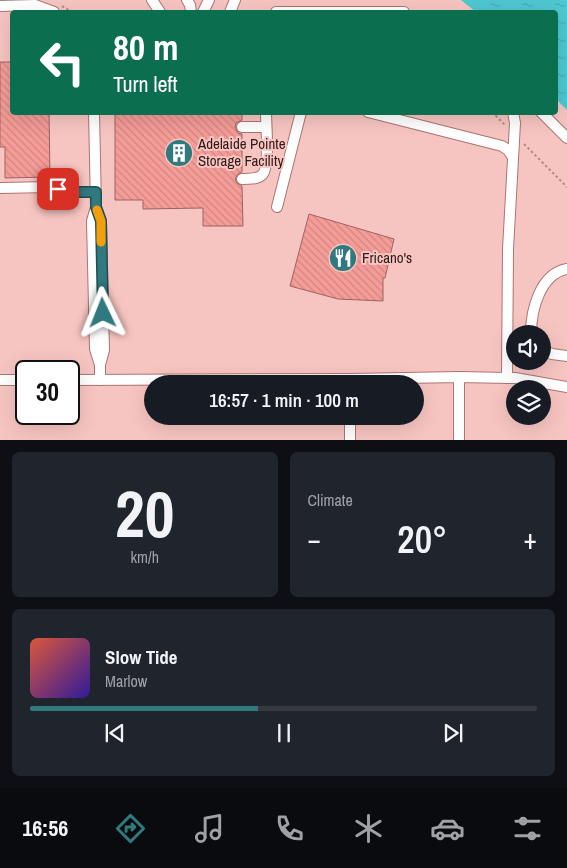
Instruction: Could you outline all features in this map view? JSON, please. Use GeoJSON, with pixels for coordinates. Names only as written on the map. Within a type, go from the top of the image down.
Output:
{"type":"FeatureCollection","features":[{"type":"Feature","properties":{"kind":"street"},"geometry":{"type":"LineString","coordinates":[[0,6],[35,5],[49,10]]}},
{"type":"Feature","properties":{"kind":"street"},"geometry":{"type":"LineString","coordinates":[[94,115],[96,207],[92,220],[94,320],[95,350],[100,365],[100,380]]}},
{"type":"Feature","properties":{"kind":"street"},"geometry":{"type":"LineString","coordinates":[[242,179],[257,178],[265,172],[267,156],[266,115]]}},
{"type":"Feature","properties":{"kind":"street"},"geometry":{"type":"LineString","coordinates":[[277,207],[300,115]]}},
{"type":"Feature","properties":{"kind":"street"},"geometry":{"type":"LineString","coordinates":[[380,115],[502,146],[512,156]]}},
{"type":"Feature","properties":{"kind":"street"},"geometry":{"type":"LineString","coordinates":[[507,378],[508,249],[514,115]]}},
{"type":"Feature","properties":{"kind":"street"},"geometry":{"type":"LineString","coordinates":[[544,115],[567,138]]}},
{"type":"Feature","properties":{"kind":"street"},"geometry":{"type":"LineString","coordinates":[[242,127],[266,127]]}},
{"type":"Feature","properties":{"kind":"street"},"geometry":{"type":"LineString","coordinates":[[0,188],[50,187],[68,192],[96,192]]}},
{"type":"Feature","properties":{"kind":"street"},"geometry":{"type":"LineString","coordinates":[[531,325],[538,293],[553,276],[561,270],[567,269]]}},
{"type":"Feature","properties":{"kind":"street"},"geometry":{"type":"LineString","coordinates":[[551,354],[567,356]]}},
{"type":"Feature","properties":{"kind":"street"},"geometry":{"type":"LineString","coordinates":[[460,377],[460,440]]}},
{"type":"Feature","properties":{"kind":"street"},"geometry":{"type":"LineString","coordinates":[[424,379],[515,378],[567,386]]}},
{"type":"Feature","properties":{"kind":"street"},"geometry":{"type":"LineString","coordinates":[[0,380],[15,380]]}},
{"type":"Feature","properties":{"kind":"street"},"geometry":{"type":"LineString","coordinates":[[80,380],[144,380]]}},
{"type":"Feature","properties":{"kind":"street"},"geometry":{"type":"LineString","coordinates":[[350,425],[350,440]]}},
{"type":"Feature","properties":{"kind":"path"},"geometry":{"type":"LineString","coordinates":[[495,115],[567,187]]}},
{"type":"Feature","properties":{"kind":"water"},"geometry":{"type":"Polygon","coordinates":[[[461,0],[567,0],[567,110],[558,101],[558,10],[474,10],[461,0]]]}},
{"type":"Feature","properties":{"kind":"building"},"geometry":{"type":"Polygon","coordinates":[[[0,62],[10,62],[10,115],[49,115],[50,177],[5,178],[5,147],[0,147],[0,62]]]}},
{"type":"Feature","properties":{"kind":"building","name":"Adelaide Pointe Storage Facility"},"geometry":{"type":"Polygon","coordinates":[[[115,115],[242,115],[242,120],[236,123],[235,127],[238,133],[242,134],[242,172],[235,179],[242,186],[243,226],[203,226],[203,208],[143,209],[143,200],[115,200],[115,115]]]}},
{"type":"Feature","properties":{"kind":"building","name":"Fricano's"},"geometry":{"type":"Polygon","coordinates":[[[309,214],[394,239],[385,278],[383,278],[383,301],[338,299],[290,286],[309,214]]]}},
{"type":"Feature","properties":{"kind":"slow traffic"},"geometry":{"type":"LineString","coordinates":[[97,210],[101,221],[101,242]]}},
{"type":"Feature","properties":{"kind":"place","name":"Adelaide Pointe Storage Facility"},"geometry":{"type":"Point","coordinates":[179,153]}},
{"type":"Feature","properties":{"kind":"place","name":"Fricano's"},"geometry":{"type":"Point","coordinates":[343,258]}},
{"type":"Feature","properties":{"kind":"route"},"geometry":{"type":"LineString","coordinates":[[58,189],[68,192],[96,192],[96,207],[101,221],[103,313]]}}]}
